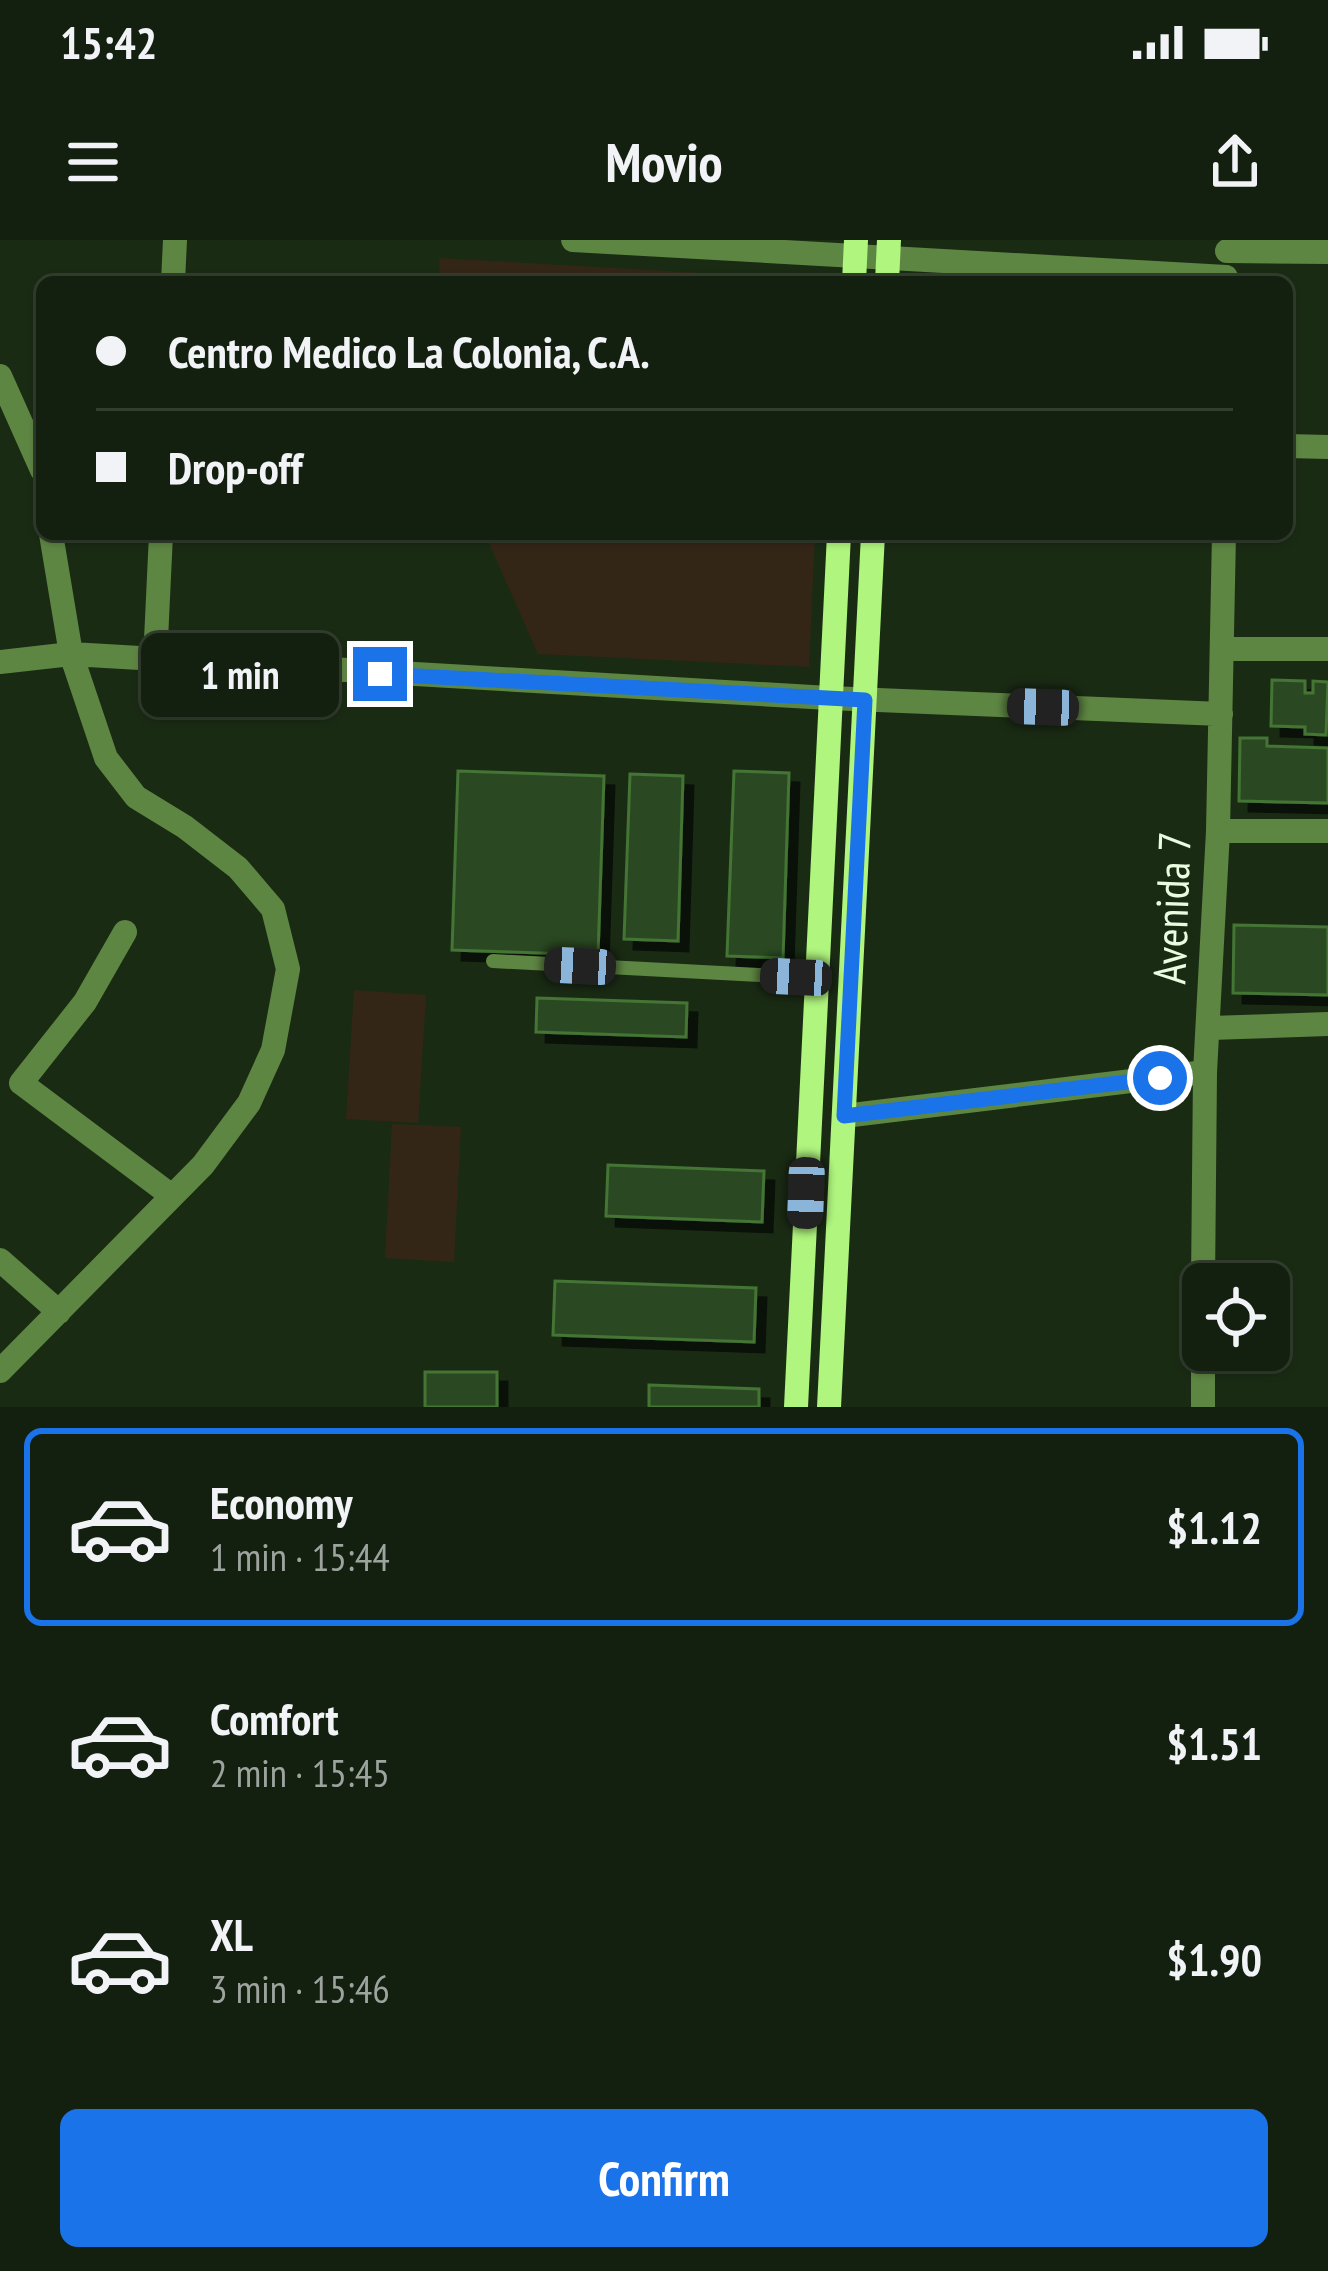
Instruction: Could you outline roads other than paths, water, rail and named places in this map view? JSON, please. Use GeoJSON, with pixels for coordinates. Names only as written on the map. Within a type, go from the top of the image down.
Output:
{"type":"FeatureCollection","features":[{"type":"Feature","properties":{"kind":"main road"},"geometry":{"type":"LineString","coordinates":[[796,1407],[838,540]]}},
{"type":"Feature","properties":{"kind":"main road"},"geometry":{"type":"LineString","coordinates":[[829,1407],[873,540]]}},
{"type":"Feature","properties":{"kind":"street"},"geometry":{"type":"LineString","coordinates":[[173,276],[175,240]]}},
{"type":"Feature","properties":{"kind":"street"},"geometry":{"type":"LineString","coordinates":[[573,240],[1226,263],[1328,252]]}},
{"type":"Feature","properties":{"kind":"street"},"geometry":{"type":"LineString","coordinates":[[0,376],[36,457]]}},
{"type":"Feature","properties":{"kind":"street"},"geometry":{"type":"LineString","coordinates":[[1293,446],[1328,446]]}},
{"type":"Feature","properties":{"kind":"street"},"geometry":{"type":"LineString","coordinates":[[0,1371],[202,1165],[249,1103],[272,1050],[289,969],[272,910],[238,868],[136,797],[106,758],[71,654],[52,540]]}},
{"type":"Feature","properties":{"kind":"street"},"geometry":{"type":"LineString","coordinates":[[155,661],[161,540]]}},
{"type":"Feature","properties":{"kind":"street","name":"Avenida 7"},"geometry":{"type":"LineString","coordinates":[[1203,1263],[1204,1072],[1210,1028],[1224,540]]}},
{"type":"Feature","properties":{"kind":"street"},"geometry":{"type":"LineString","coordinates":[[1223,649],[1328,650]]}},
{"type":"Feature","properties":{"kind":"street"},"geometry":{"type":"LineString","coordinates":[[0,662],[71,654],[865,700],[1221,715]]}},
{"type":"Feature","properties":{"kind":"street"},"geometry":{"type":"LineString","coordinates":[[1217,831],[1328,831]]}},
{"type":"Feature","properties":{"kind":"street"},"geometry":{"type":"LineString","coordinates":[[125,932],[85,1002],[21,1083],[172,1196]]}},
{"type":"Feature","properties":{"kind":"street"},"geometry":{"type":"LineString","coordinates":[[1210,1028],[1328,1024]]}},
{"type":"Feature","properties":{"kind":"street"},"geometry":{"type":"LineString","coordinates":[[844,1116],[1204,1072]]}},
{"type":"Feature","properties":{"kind":"street"},"geometry":{"type":"LineString","coordinates":[[0,1260],[58,1312]]}},
{"type":"Feature","properties":{"kind":"street"},"geometry":{"type":"LineString","coordinates":[[1203,1371],[1203,1407]]}},
{"type":"Feature","properties":{"kind":"lane"},"geometry":{"type":"LineString","coordinates":[[493,961],[815,978]]}}]}
